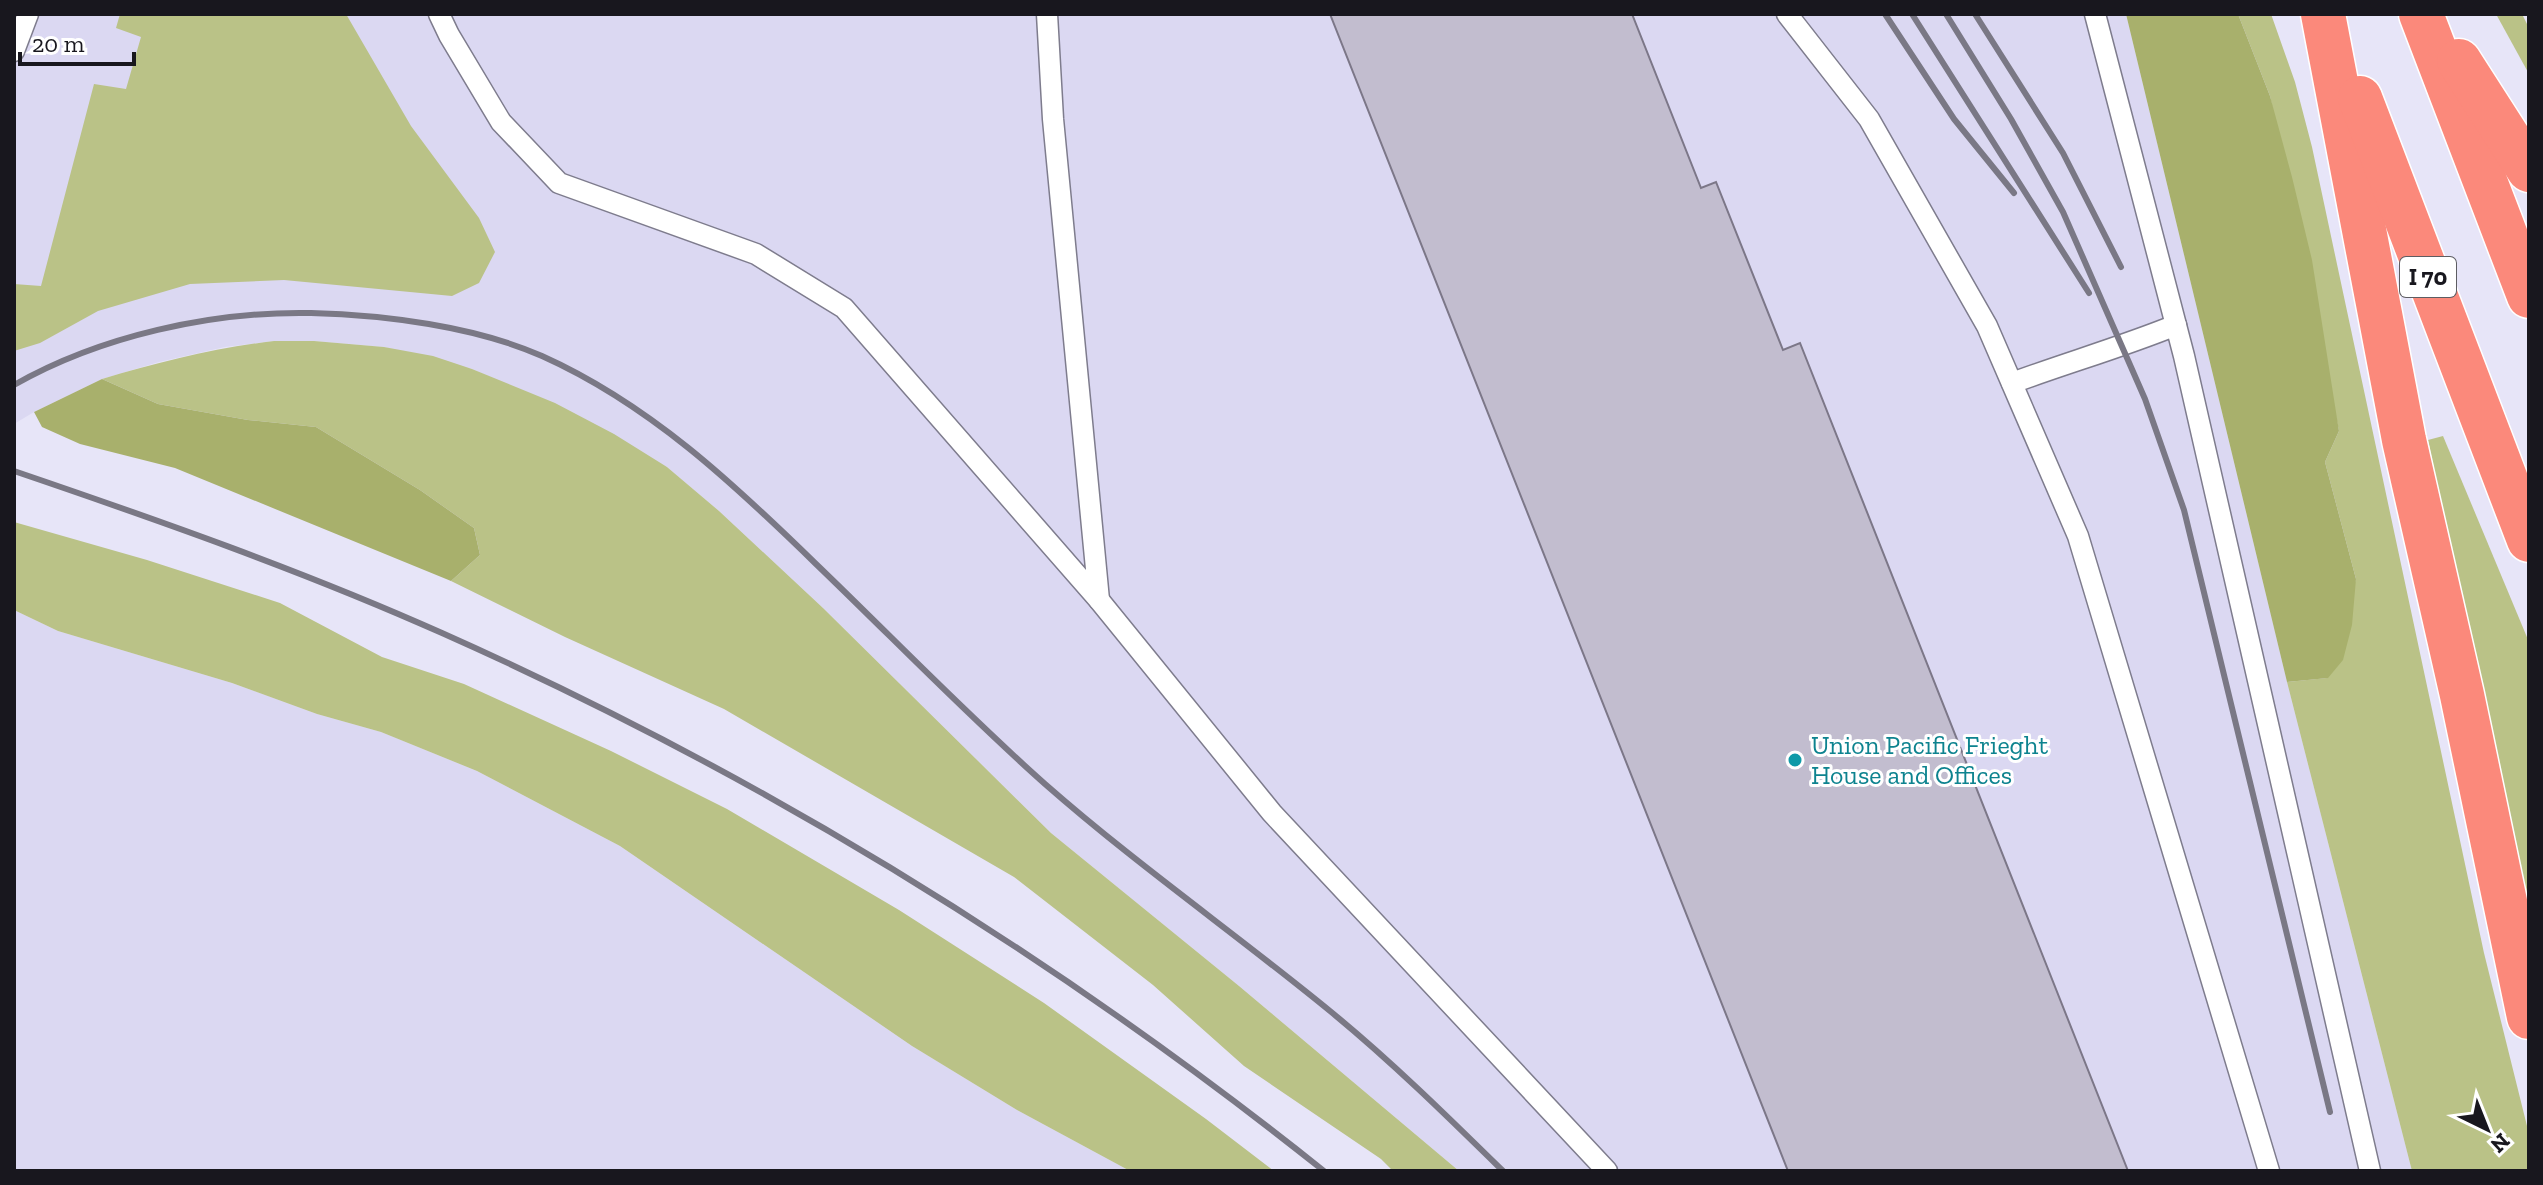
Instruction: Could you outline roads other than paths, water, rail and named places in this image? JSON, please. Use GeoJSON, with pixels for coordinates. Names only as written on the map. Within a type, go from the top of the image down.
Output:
{"type":"FeatureCollection","features":[{"type":"Feature","properties":{"kind":"highway","name":"I 70"},"geometry":{"type":"LineString","coordinates":[[2326,14],[2529,540]]}},
{"type":"Feature","properties":{"kind":"highway"},"geometry":{"type":"LineString","coordinates":[[2326,14],[2404,440],[2462,695],[2529,1017]]}},
{"type":"Feature","properties":{"kind":"highway"},"geometry":{"type":"LineString","coordinates":[[2421,14],[2529,296]]}},
{"type":"Feature","properties":{"kind":"highway"},"geometry":{"type":"LineString","coordinates":[[2428,14],[2529,170]]}},
{"type":"Feature","properties":{"kind":"lane"},"geometry":{"type":"LineString","coordinates":[[14,51],[28,14]]}},
{"type":"Feature","properties":{"kind":"lane"},"geometry":{"type":"LineString","coordinates":[[439,14],[501,122],[559,183],[756,254],[844,308],[1099,600],[1272,813],[1607,1171]]}},
{"type":"Feature","properties":{"kind":"lane"},"geometry":{"type":"LineString","coordinates":[[1047,14],[1053,119],[1099,600]]}},
{"type":"Feature","properties":{"kind":"lane"},"geometry":{"type":"LineString","coordinates":[[1787,14],[1869,119],[1987,326],[2078,536],[2269,1171]]}},
{"type":"Feature","properties":{"kind":"lane"},"geometry":{"type":"LineString","coordinates":[[2095,14],[2176,325],[2370,1171]]}},
{"type":"Feature","properties":{"kind":"lane"},"geometry":{"type":"LineString","coordinates":[[2012,383],[2176,325]]}},
{"type":"Feature","properties":{"kind":"railway"},"geometry":{"type":"LineString","coordinates":[[1885,14],[1954,119],[2014,193]]}},
{"type":"Feature","properties":{"kind":"railway"},"geometry":{"type":"LineString","coordinates":[[1912,14],[2089,293]]}},
{"type":"Feature","properties":{"kind":"railway"},"geometry":{"type":"LineString","coordinates":[[1946,14],[2011,119],[2063,212],[2145,399],[2184,510],[2330,1112]]}},
{"type":"Feature","properties":{"kind":"railway"},"geometry":{"type":"LineString","coordinates":[[1975,14],[2063,153],[2121,267]]}},
{"type":"Feature","properties":{"kind":"railway"},"geometry":{"type":"LineString","coordinates":[[14,385],[83,353],[158,330],[235,317],[311,313],[369,316],[459,330],[516,346],[581,375],[654,422],[721,475],[1045,784],[1353,1030],[1503,1171]]}},
{"type":"Feature","properties":{"kind":"railway"},"geometry":{"type":"LineString","coordinates":[[14,471],[230,547],[390,610],[560,688],[676,746],[789,808],[1009,942],[1221,1091],[1324,1171]]}},
{"type":"Feature","properties":{"kind":"place","name":"Union Pacific Frieght House and Offices"},"geometry":{"type":"Point","coordinates":[1795,760]}}]}
